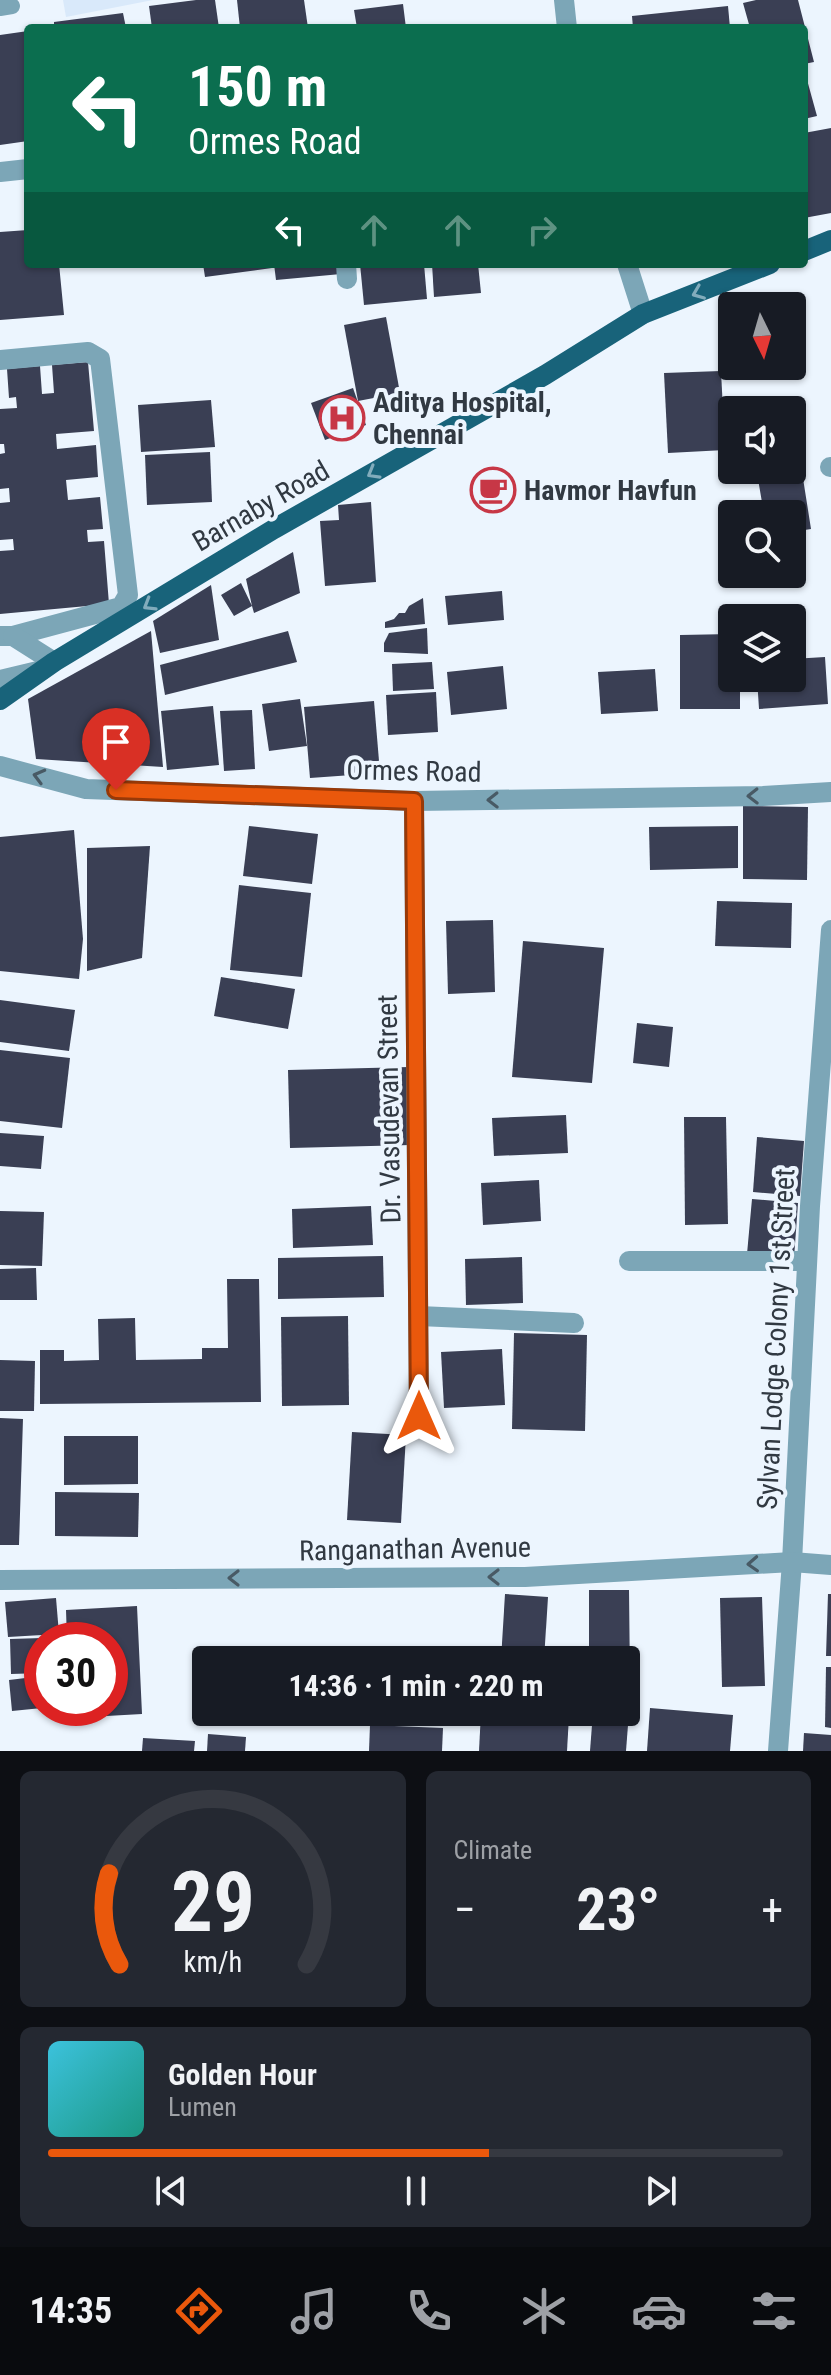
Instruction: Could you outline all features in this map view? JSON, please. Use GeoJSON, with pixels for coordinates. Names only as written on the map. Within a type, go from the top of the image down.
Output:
{"type":"FeatureCollection","features":[{"type":"Feature","properties":{"kind":"main road"},"geometry":{"type":"LineString","coordinates":[[808,249],[831,240]]}},
{"type":"Feature","properties":{"kind":"main road","name":"Barnaby Road"},"geometry":{"type":"LineString","coordinates":[[0,700],[48,666],[274,529],[531,383],[643,314],[760,268]]}},
{"type":"Feature","properties":{"kind":"street"},"geometry":{"type":"LineString","coordinates":[[564,0],[567,24]]}},
{"type":"Feature","properties":{"kind":"street"},"geometry":{"type":"LineString","coordinates":[[0,172],[24,169]]}},
{"type":"Feature","properties":{"kind":"street"},"geometry":{"type":"LineString","coordinates":[[628,268],[643,314]]}},
{"type":"Feature","properties":{"kind":"street"},"geometry":{"type":"LineString","coordinates":[[0,360],[88,352],[100,359],[128,595],[121,607],[6,636]]}},
{"type":"Feature","properties":{"kind":"street"},"geometry":{"type":"LineString","coordinates":[[6,636],[48,666]]}},
{"type":"Feature","properties":{"kind":"street"},"geometry":{"type":"LineString","coordinates":[[0,680],[48,666]]}},
{"type":"Feature","properties":{"kind":"street","name":"Ormes Road"},"geometry":{"type":"LineString","coordinates":[[0,766],[86,789],[414,801],[763,796],[831,792]]}},
{"type":"Feature","properties":{"kind":"street","name":"Dr. Vasudevan Street"},"geometry":{"type":"LineString","coordinates":[[414,801],[419,1416]]}},
{"type":"Feature","properties":{"kind":"street","name":"Sylvan Lodge Colony 1st Street"},"geometry":{"type":"LineString","coordinates":[[778,1751],[792,1562],[810,1206],[831,930]]}},
{"type":"Feature","properties":{"kind":"street"},"geometry":{"type":"LineString","coordinates":[[810,1206],[831,1206]]}},
{"type":"Feature","properties":{"kind":"street"},"geometry":{"type":"LineString","coordinates":[[629,1261],[807,1261]]}},
{"type":"Feature","properties":{"kind":"street"},"geometry":{"type":"LineString","coordinates":[[419,1316],[574,1323]]}},
{"type":"Feature","properties":{"kind":"street","name":"Ranganathan Avenue"},"geometry":{"type":"LineString","coordinates":[[0,1580],[525,1577],[792,1562],[831,1565]]}},
{"type":"Feature","properties":{"kind":"shaded area"},"geometry":{"type":"Polygon","coordinates":[[[63,0],[153,0],[66,17],[63,0]]]}},
{"type":"Feature","properties":{"kind":"building"},"geometry":{"type":"Polygon","coordinates":[[[215,0],[218,24],[151,24],[149,6],[215,0]]]}},
{"type":"Feature","properties":{"kind":"building"},"geometry":{"type":"Polygon","coordinates":[[[237,0],[304,0],[307,24],[240,24],[237,0]]]}},
{"type":"Feature","properties":{"kind":"building"},"geometry":{"type":"Polygon","coordinates":[[[798,0],[804,24],[749,24],[743,3],[798,0]]]}},
{"type":"Feature","properties":{"kind":"building"},"geometry":{"type":"Polygon","coordinates":[[[403,4],[406,24],[356,24],[354,10],[403,4]]]}},
{"type":"Feature","properties":{"kind":"building"},"geometry":{"type":"Polygon","coordinates":[[[728,6],[730,24],[633,24],[632,16],[728,6]]]}},
{"type":"Feature","properties":{"kind":"building"},"geometry":{"type":"Polygon","coordinates":[[[123,13],[125,24],[54,24],[123,13]]]}},
{"type":"Feature","properties":{"kind":"building"},"geometry":{"type":"Polygon","coordinates":[[[24,32],[24,142],[0,145],[0,35],[24,32]]]}},
{"type":"Feature","properties":{"kind":"building"},"geometry":{"type":"Polygon","coordinates":[[[808,39],[814,62],[808,63],[808,39]]]}},
{"type":"Feature","properties":{"kind":"building"},"geometry":{"type":"Polygon","coordinates":[[[808,83],[817,116],[808,118],[808,83]]]}},
{"type":"Feature","properties":{"kind":"building"},"geometry":{"type":"Polygon","coordinates":[[[831,128],[831,213],[808,217],[808,132],[831,128]]]}},
{"type":"Feature","properties":{"kind":"building"},"geometry":{"type":"Polygon","coordinates":[[[24,230],[24,268],[59,268],[64,315],[0,320],[0,232],[24,230]]]}},
{"type":"Feature","properties":{"kind":"building"},"geometry":{"type":"Polygon","coordinates":[[[204,268],[272,268],[205,277],[204,268]]]}},
{"type":"Feature","properties":{"kind":"building"},"geometry":{"type":"Polygon","coordinates":[[[274,268],[340,268],[341,274],[276,280],[274,268]]]}},
{"type":"Feature","properties":{"kind":"building"},"geometry":{"type":"Polygon","coordinates":[[[360,268],[424,268],[427,299],[364,305],[360,268]]]}},
{"type":"Feature","properties":{"kind":"building"},"geometry":{"type":"Polygon","coordinates":[[[432,268],[478,268],[481,293],[434,297],[432,268]]]}},
{"type":"Feature","properties":{"kind":"building"},"geometry":{"type":"Polygon","coordinates":[[[386,317],[400,393],[358,401],[344,325],[386,317]]]}},
{"type":"Feature","properties":{"kind":"building"},"geometry":{"type":"Polygon","coordinates":[[[88,362],[94,431],[56,434],[57,449],[96,445],[98,477],[66,480],[68,500],[100,497],[103,529],[87,530],[88,542],[104,541],[109,604],[0,614],[0,551],[14,550],[13,539],[0,540],[0,503],[10,502],[9,488],[0,489],[0,454],[5,453],[4,444],[0,444],[0,409],[17,408],[16,397],[9,398],[7,369],[40,366],[42,394],[54,393],[52,365],[88,362]]]}},
{"type":"Feature","properties":{"kind":"building"},"geometry":{"type":"Polygon","coordinates":[[[718,371],[722,396],[718,396],[718,450],[668,453],[664,373],[718,371]]]}},
{"type":"Feature","properties":{"kind":"building"},"geometry":{"type":"Polygon","coordinates":[[[353,388],[366,425],[325,440],[311,403],[353,388]]]}},
{"type":"Feature","properties":{"kind":"building"},"geometry":{"type":"Polygon","coordinates":[[[211,400],[215,447],[141,452],[138,405],[211,400]]]}},
{"type":"Feature","properties":{"kind":"building"},"geometry":{"type":"Polygon","coordinates":[[[210,452],[212,502],[147,505],[145,455],[210,452]]]}},
{"type":"Feature","properties":{"kind":"building"},"geometry":{"type":"Polygon","coordinates":[[[759,484],[804,484],[811,529],[806,530],[806,500],[762,500],[759,484]]]}},
{"type":"Feature","properties":{"kind":"building"},"geometry":{"type":"Polygon","coordinates":[[[371,502],[376,582],[325,586],[320,521],[339,520],[338,505],[371,502]]]}},
{"type":"Feature","properties":{"kind":"building"},"geometry":{"type":"Polygon","coordinates":[[[293,552],[300,593],[254,613],[246,579],[293,552]]]}},
{"type":"Feature","properties":{"kind":"building"},"geometry":{"type":"Polygon","coordinates":[[[241,583],[252,606],[234,616],[221,595],[241,583]]]}},
{"type":"Feature","properties":{"kind":"building"},"geometry":{"type":"Polygon","coordinates":[[[211,585],[219,640],[160,653],[153,621],[211,585]]]}},
{"type":"Feature","properties":{"kind":"building"},"geometry":{"type":"Polygon","coordinates":[[[502,591],[504,620],[448,625],[445,596],[502,591]]]}},
{"type":"Feature","properties":{"kind":"building"},"geometry":{"type":"Polygon","coordinates":[[[423,598],[425,624],[385,628],[385,622],[399,613],[405,613],[409,606],[423,598]]]}},
{"type":"Feature","properties":{"kind":"building"},"geometry":{"type":"Polygon","coordinates":[[[427,628],[428,654],[384,652],[389,633],[427,628]]]}},
{"type":"Feature","properties":{"kind":"building"},"geometry":{"type":"Polygon","coordinates":[[[151,631],[163,767],[36,759],[28,699],[151,631]]]}},
{"type":"Feature","properties":{"kind":"building"},"geometry":{"type":"Polygon","coordinates":[[[288,631],[297,662],[165,695],[160,665],[288,631]]]}},
{"type":"Feature","properties":{"kind":"building"},"geometry":{"type":"Polygon","coordinates":[[[718,634],[718,692],[740,692],[740,709],[680,709],[680,635],[718,634]]]}},
{"type":"Feature","properties":{"kind":"building"},"geometry":{"type":"Polygon","coordinates":[[[825,657],[828,704],[759,709],[758,692],[806,692],[806,658],[825,657]]]}},
{"type":"Feature","properties":{"kind":"building"},"geometry":{"type":"Polygon","coordinates":[[[432,662],[434,689],[393,691],[392,664],[432,662]]]}},
{"type":"Feature","properties":{"kind":"building"},"geometry":{"type":"Polygon","coordinates":[[[503,666],[507,709],[451,715],[447,672],[503,666]]]}},
{"type":"Feature","properties":{"kind":"building"},"geometry":{"type":"Polygon","coordinates":[[[655,669],[658,711],[601,714],[598,672],[655,669]]]}},
{"type":"Feature","properties":{"kind":"building"},"geometry":{"type":"Polygon","coordinates":[[[436,692],[438,732],[388,735],[386,695],[436,692]]]}},
{"type":"Feature","properties":{"kind":"building"},"geometry":{"type":"Polygon","coordinates":[[[300,699],[307,746],[269,751],[262,704],[300,699]]]}},
{"type":"Feature","properties":{"kind":"building"},"geometry":{"type":"Polygon","coordinates":[[[374,701],[380,773],[310,778],[304,707],[374,701]]]}},
{"type":"Feature","properties":{"kind":"building"},"geometry":{"type":"Polygon","coordinates":[[[213,706],[219,765],[167,770],[161,711],[213,706]]]}},
{"type":"Feature","properties":{"kind":"building"},"geometry":{"type":"Polygon","coordinates":[[[252,710],[255,769],[224,771],[220,711],[252,710]]]}},
{"type":"Feature","properties":{"kind":"building"},"geometry":{"type":"Polygon","coordinates":[[[743,806],[808,807],[807,880],[743,879],[743,806]]]}},
{"type":"Feature","properties":{"kind":"building"},"geometry":{"type":"Polygon","coordinates":[[[249,826],[318,834],[312,884],[243,876],[249,826]]]}},
{"type":"Feature","properties":{"kind":"building"},"geometry":{"type":"Polygon","coordinates":[[[738,826],[738,868],[650,870],[649,827],[738,826]]]}},
{"type":"Feature","properties":{"kind":"building"},"geometry":{"type":"Polygon","coordinates":[[[74,830],[83,939],[79,979],[0,971],[0,837],[74,830]]]}},
{"type":"Feature","properties":{"kind":"building"},"geometry":{"type":"Polygon","coordinates":[[[150,846],[142,958],[87,971],[87,848],[150,846]]]}},
{"type":"Feature","properties":{"kind":"building"},"geometry":{"type":"Polygon","coordinates":[[[239,885],[311,893],[302,977],[230,970],[239,885]]]}},
{"type":"Feature","properties":{"kind":"building"},"geometry":{"type":"Polygon","coordinates":[[[717,901],[792,903],[791,948],[715,946],[717,901]]]}},
{"type":"Feature","properties":{"kind":"building"},"geometry":{"type":"Polygon","coordinates":[[[493,920],[495,992],[448,994],[446,921],[493,920]]]}},
{"type":"Feature","properties":{"kind":"building"},"geometry":{"type":"Polygon","coordinates":[[[523,941],[604,948],[592,1083],[512,1077],[523,941]]]}},
{"type":"Feature","properties":{"kind":"building"},"geometry":{"type":"Polygon","coordinates":[[[221,977],[295,989],[288,1029],[214,1016],[221,977]]]}},
{"type":"Feature","properties":{"kind":"building"},"geometry":{"type":"Polygon","coordinates":[[[0,1000],[75,1010],[69,1051],[0,1042],[0,1000]]]}},
{"type":"Feature","properties":{"kind":"building"},"geometry":{"type":"Polygon","coordinates":[[[637,1023],[673,1027],[669,1067],[633,1063],[637,1023]]]}},
{"type":"Feature","properties":{"kind":"building"},"geometry":{"type":"Polygon","coordinates":[[[0,1050],[70,1058],[62,1128],[0,1121],[0,1050]]]}},
{"type":"Feature","properties":{"kind":"building"},"geometry":{"type":"Polygon","coordinates":[[[409,1067],[411,1145],[290,1148],[288,1070],[409,1067]]]}},
{"type":"Feature","properties":{"kind":"building"},"geometry":{"type":"Polygon","coordinates":[[[566,1115],[568,1153],[494,1156],[492,1118],[566,1115]]]}},
{"type":"Feature","properties":{"kind":"building"},"geometry":{"type":"Polygon","coordinates":[[[684,1117],[726,1117],[728,1224],[685,1225],[684,1117]]]}},
{"type":"Feature","properties":{"kind":"building"},"geometry":{"type":"Polygon","coordinates":[[[0,1133],[44,1136],[41,1169],[0,1166],[0,1133]]]}},
{"type":"Feature","properties":{"kind":"building"},"geometry":{"type":"Polygon","coordinates":[[[757,1137],[804,1141],[800,1196],[753,1192],[757,1137]]]}},
{"type":"Feature","properties":{"kind":"building"},"geometry":{"type":"Polygon","coordinates":[[[539,1180],[541,1221],[483,1225],[481,1183],[539,1180]]]}},
{"type":"Feature","properties":{"kind":"building"},"geometry":{"type":"Polygon","coordinates":[[[752,1199],[798,1203],[794,1258],[747,1254],[752,1199]]]}},
{"type":"Feature","properties":{"kind":"building"},"geometry":{"type":"Polygon","coordinates":[[[371,1206],[373,1245],[293,1248],[292,1209],[371,1206]]]}},
{"type":"Feature","properties":{"kind":"building"},"geometry":{"type":"Polygon","coordinates":[[[0,1211],[44,1212],[42,1266],[0,1265],[0,1211]]]}},
{"type":"Feature","properties":{"kind":"building"},"geometry":{"type":"Polygon","coordinates":[[[383,1256],[384,1297],[278,1299],[278,1258],[383,1256]]]}},
{"type":"Feature","properties":{"kind":"building"},"geometry":{"type":"Polygon","coordinates":[[[522,1257],[523,1303],[466,1305],[465,1259],[522,1257]]]}},
{"type":"Feature","properties":{"kind":"building"},"geometry":{"type":"Polygon","coordinates":[[[36,1268],[37,1300],[0,1300],[0,1269],[36,1268]]]}},
{"type":"Feature","properties":{"kind":"building"},"geometry":{"type":"Polygon","coordinates":[[[227,1279],[259,1279],[261,1402],[40,1404],[40,1350],[64,1350],[64,1361],[99,1360],[98,1319],[135,1318],[136,1360],[202,1359],[202,1348],[228,1348],[227,1279]]]}},
{"type":"Feature","properties":{"kind":"building"},"geometry":{"type":"Polygon","coordinates":[[[348,1316],[349,1405],[282,1406],[281,1317],[348,1316]]]}},
{"type":"Feature","properties":{"kind":"building"},"geometry":{"type":"Polygon","coordinates":[[[514,1333],[587,1335],[585,1431],[512,1429],[514,1333]]]}},
{"type":"Feature","properties":{"kind":"building"},"geometry":{"type":"Polygon","coordinates":[[[502,1349],[505,1405],[444,1408],[441,1352],[502,1349]]]}},
{"type":"Feature","properties":{"kind":"building"},"geometry":{"type":"Polygon","coordinates":[[[0,1360],[35,1361],[34,1411],[0,1411],[0,1360]]]}},
{"type":"Feature","properties":{"kind":"building"},"geometry":{"type":"Polygon","coordinates":[[[0,1418],[23,1419],[19,1545],[0,1545],[0,1418]]]}},
{"type":"Feature","properties":{"kind":"building"},"geometry":{"type":"Polygon","coordinates":[[[352,1432],[406,1435],[401,1523],[347,1520],[352,1432]]]}},
{"type":"Feature","properties":{"kind":"building"},"geometry":{"type":"Polygon","coordinates":[[[64,1436],[138,1436],[138,1484],[64,1485],[64,1436]]]}},
{"type":"Feature","properties":{"kind":"building"},"geometry":{"type":"Polygon","coordinates":[[[55,1492],[139,1493],[138,1537],[55,1536],[55,1492]]]}},
{"type":"Feature","properties":{"kind":"building"},"geometry":{"type":"Polygon","coordinates":[[[589,1590],[629,1590],[630,1646],[589,1646],[589,1590]]]}},
{"type":"Feature","properties":{"kind":"building"},"geometry":{"type":"Polygon","coordinates":[[[505,1594],[548,1597],[545,1646],[502,1646],[505,1594]]]}},
{"type":"Feature","properties":{"kind":"building"},"geometry":{"type":"Polygon","coordinates":[[[828,1594],[831,1594],[831,1656],[826,1656],[828,1594]]]}},
{"type":"Feature","properties":{"kind":"building"},"geometry":{"type":"Polygon","coordinates":[[[762,1597],[765,1686],[722,1687],[720,1598],[762,1597]]]}},
{"type":"Feature","properties":{"kind":"building"},"geometry":{"type":"Polygon","coordinates":[[[56,1598],[58,1622],[24,1622],[24,1636],[8,1637],[5,1602],[56,1598]]]}},
{"type":"Feature","properties":{"kind":"building"},"geometry":{"type":"Polygon","coordinates":[[[137,1606],[142,1714],[128,1715],[128,1622],[66,1622],[66,1610],[137,1606]]]}},
{"type":"Feature","properties":{"kind":"building"},"geometry":{"type":"Polygon","coordinates":[[[10,1639],[24,1639],[24,1674],[11,1674],[10,1639]]]}},
{"type":"Feature","properties":{"kind":"building"},"geometry":{"type":"Polygon","coordinates":[[[826,1667],[831,1667],[831,1728],[825,1727],[826,1667]]]}},
{"type":"Feature","properties":{"kind":"building"},"geometry":{"type":"Polygon","coordinates":[[[24,1678],[24,1710],[12,1711],[9,1680],[24,1678]]]}},
{"type":"Feature","properties":{"kind":"building"},"geometry":{"type":"Polygon","coordinates":[[[650,1708],[733,1715],[730,1751],[647,1751],[650,1708]]]}},
{"type":"Feature","properties":{"kind":"building"},"geometry":{"type":"Polygon","coordinates":[[[370,1726],[443,1728],[442,1751],[369,1751],[370,1726]]]}},
{"type":"Feature","properties":{"kind":"building"},"geometry":{"type":"Polygon","coordinates":[[[480,1726],[568,1726],[567,1751],[479,1751],[480,1726]]]}},
{"type":"Feature","properties":{"kind":"building"},"geometry":{"type":"Polygon","coordinates":[[[592,1726],[628,1726],[626,1751],[590,1751],[592,1726]]]}},
{"type":"Feature","properties":{"kind":"building"},"geometry":{"type":"Polygon","coordinates":[[[804,1733],[831,1735],[831,1751],[803,1751],[804,1733]]]}},
{"type":"Feature","properties":{"kind":"building"},"geometry":{"type":"Polygon","coordinates":[[[208,1734],[246,1737],[245,1751],[207,1751],[208,1734]]]}},
{"type":"Feature","properties":{"kind":"building"},"geometry":{"type":"Polygon","coordinates":[[[143,1738],[195,1741],[194,1751],[142,1751],[143,1738]]]}},
{"type":"Feature","properties":{"kind":"place","name":"Aditya Hospital, Chennai"},"geometry":{"type":"Point","coordinates":[342,418]}},
{"type":"Feature","properties":{"kind":"place","name":"Havmor Havfun"},"geometry":{"type":"Point","coordinates":[493,490]}},
{"type":"Feature","properties":{"kind":"route"},"geometry":{"type":"LineString","coordinates":[[116,790],[414,801],[419,1416]]}}]}
